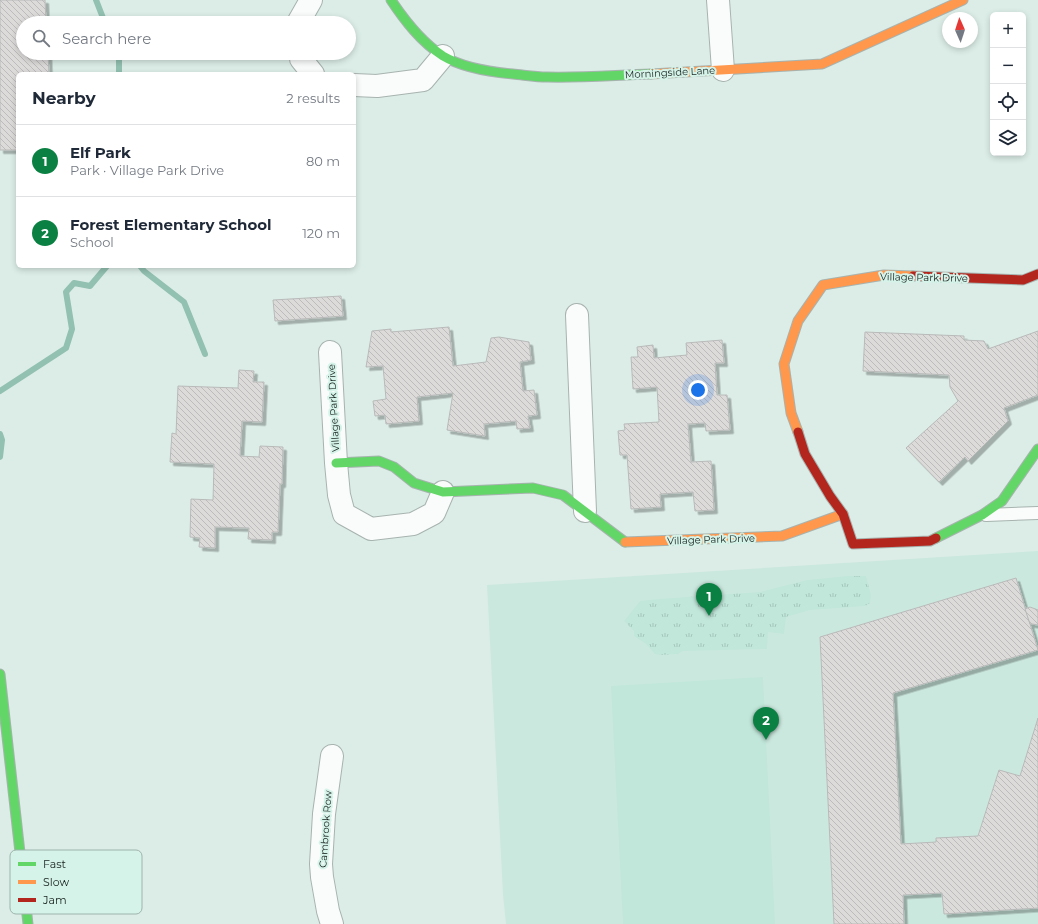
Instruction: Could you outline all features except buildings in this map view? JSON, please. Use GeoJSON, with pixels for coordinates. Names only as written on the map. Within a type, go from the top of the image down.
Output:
{"type":"FeatureCollection","features":[{"type":"Feature","properties":{"kind":"street"},"geometry":{"type":"LineString","coordinates":[[302,16],[311,0]]}},
{"type":"Feature","properties":{"kind":"street","name":"Morningside Lane"},"geometry":{"type":"LineString","coordinates":[[391,0],[401,15],[423,41],[443,56],[463,65],[493,72],[544,77],[589,77],[822,64],[963,0]]}},
{"type":"Feature","properties":{"kind":"street"},"geometry":{"type":"LineString","coordinates":[[718,0],[723,70]]}},
{"type":"Feature","properties":{"kind":"street"},"geometry":{"type":"LineString","coordinates":[[356,85],[377,86],[424,80],[443,56]]}},
{"type":"Feature","properties":{"kind":"street"},"geometry":{"type":"LineString","coordinates":[[302,60],[311,72]]}},
{"type":"Feature","properties":{"kind":"street","name":"Village Park Drive"},"geometry":{"type":"LineString","coordinates":[[1038,274],[1023,280],[884,275],[823,285],[798,322],[784,364],[790,413],[805,454],[830,496],[843,514],[853,544],[930,541],[982,515],[1002,501],[1038,449]]}},
{"type":"Feature","properties":{"kind":"street"},"geometry":{"type":"LineString","coordinates":[[576,315],[585,511]]}},
{"type":"Feature","properties":{"kind":"street","name":"Village Park Drive"},"geometry":{"type":"LineString","coordinates":[[330,352],[336,463],[339,495],[344,514],[371,530],[413,524],[434,513],[443,492]]}},
{"type":"Feature","properties":{"kind":"street","name":"Village Park Drive"},"geometry":{"type":"LineString","coordinates":[[336,463],[379,460],[394,467],[414,483],[443,492],[533,488],[563,495],[625,542],[782,536],[843,514]]}},
{"type":"Feature","properties":{"kind":"street"},"geometry":{"type":"LineString","coordinates":[[0,674],[20,850]]}},
{"type":"Feature","properties":{"kind":"street","name":"Cambrook Row"},"geometry":{"type":"LineString","coordinates":[[332,756],[324,814],[321,864],[328,911],[332,924]]}},
{"type":"Feature","properties":{"kind":"street"},"geometry":{"type":"LineString","coordinates":[[27,914],[28,924]]}},
{"type":"Feature","properties":{"kind":"lane"},"geometry":{"type":"LineString","coordinates":[[982,515],[1038,513]]}},
{"type":"Feature","properties":{"kind":"shaded area"},"geometry":{"type":"Polygon","coordinates":[[[1038,551],[1038,924],[506,924],[503,895],[487,585],[1038,551]]]}},
{"type":"Feature","properties":{"kind":"green space"},"geometry":{"type":"Polygon","coordinates":[[[848,576],[866,576],[871,595],[870,603],[865,606],[810,610],[786,617],[784,634],[768,632],[767,649],[683,651],[678,654],[660,655],[655,654],[646,644],[634,636],[634,631],[624,621],[640,601],[760,592],[807,580],[848,576]]]}},
{"type":"Feature","properties":{"kind":"green space"},"geometry":{"type":"Polygon","coordinates":[[[763,677],[775,924],[623,924],[611,686],[763,677]]]}},
{"type":"Feature","properties":{"kind":"waterway"},"geometry":{"type":"LineString","coordinates":[[96,0],[102,16]]}},
{"type":"Feature","properties":{"kind":"waterway"},"geometry":{"type":"LineString","coordinates":[[119,60],[119,72]]}},
{"type":"Feature","properties":{"kind":"waterway"},"geometry":{"type":"LineString","coordinates":[[0,391],[66,348],[72,329],[66,292],[74,283],[90,286],[105,268]]}},
{"type":"Feature","properties":{"kind":"waterway"},"geometry":{"type":"LineString","coordinates":[[142,268],[184,302],[205,354]]}},
{"type":"Feature","properties":{"kind":"waterway"},"geometry":{"type":"LineString","coordinates":[[0,434],[2,440],[0,457]]}},
{"type":"Feature","properties":{"kind":"traffic: fast"},"geometry":{"type":"LineString","coordinates":[[391,0],[421,38],[443,56],[459,64],[495,72],[543,77],[651,74]]}},
{"type":"Feature","properties":{"kind":"traffic: fast"},"geometry":{"type":"LineString","coordinates":[[936,538],[982,515],[1002,501],[1038,449]]}},
{"type":"Feature","properties":{"kind":"traffic: fast"},"geometry":{"type":"LineString","coordinates":[[336,463],[379,461],[394,467],[414,483],[443,492],[533,488],[563,495],[625,542]]}},
{"type":"Feature","properties":{"kind":"traffic: fast"},"geometry":{"type":"LineString","coordinates":[[0,674],[20,850]]}},
{"type":"Feature","properties":{"kind":"traffic: fast"},"geometry":{"type":"LineString","coordinates":[[27,914],[28,924]]}},
{"type":"Feature","properties":{"kind":"traffic: slow"},"geometry":{"type":"LineString","coordinates":[[651,74],[822,64],[963,0]]}},
{"type":"Feature","properties":{"kind":"traffic: slow"},"geometry":{"type":"LineString","coordinates":[[798,432],[791,413],[784,364],[798,321],[823,285],[884,275],[913,276]]}},
{"type":"Feature","properties":{"kind":"traffic: slow"},"geometry":{"type":"LineString","coordinates":[[625,542],[782,536],[843,514]]}},
{"type":"Feature","properties":{"kind":"traffic: jam"},"geometry":{"type":"LineString","coordinates":[[913,276],[1023,280],[1038,274]]}},
{"type":"Feature","properties":{"kind":"traffic: jam"},"geometry":{"type":"LineString","coordinates":[[798,432],[805,454],[830,496],[843,514],[853,544],[930,541],[936,538]]}},
{"type":"Feature","properties":{"kind":"place","name":"Elf Park"},"geometry":{"type":"Point","coordinates":[709,616]}},
{"type":"Feature","properties":{"kind":"place","name":"Forest Elementary School"},"geometry":{"type":"Point","coordinates":[766,740]}}]}
